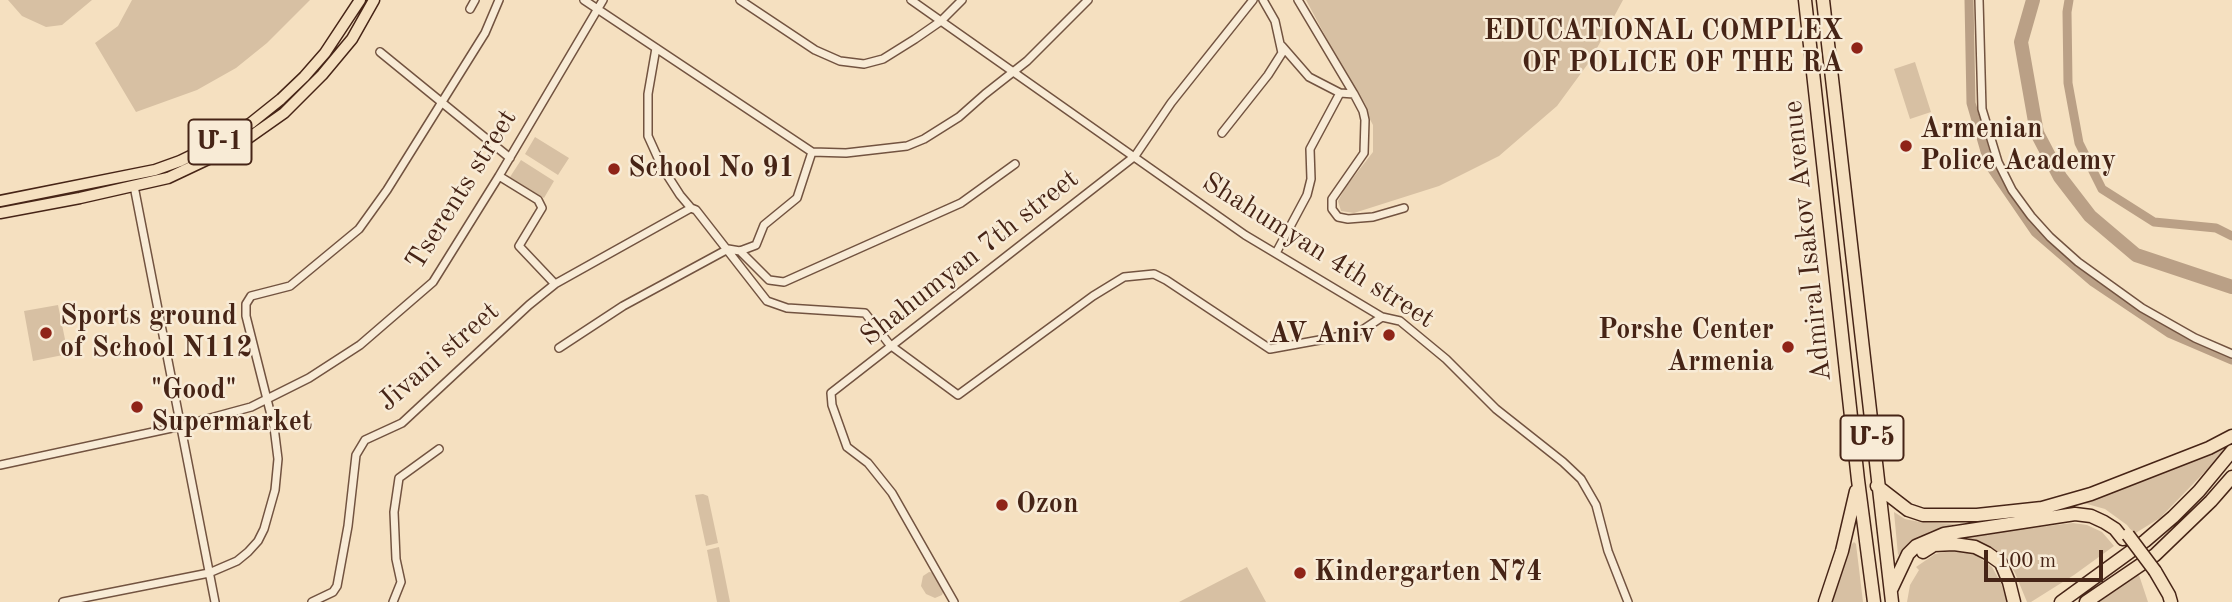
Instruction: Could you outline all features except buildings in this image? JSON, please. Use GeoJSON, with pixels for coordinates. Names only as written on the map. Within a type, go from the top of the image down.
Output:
{"type":"FeatureCollection","features":[{"type":"Feature","properties":{"kind":"highway","name":"Admiral Isakov Avenue"},"geometry":{"type":"LineString","coordinates":[[1805,0],[1874,602]]}},
{"type":"Feature","properties":{"kind":"highway","name":"Admiral Isakov Avenue"},"geometry":{"type":"LineString","coordinates":[[1824,0],[1891,598]]}},
{"type":"Feature","properties":{"kind":"highway"},"geometry":{"type":"LineString","coordinates":[[1877,486],[1908,510],[1923,515],[1977,515],[2055,505],[2138,476],[2232,436]]}},
{"type":"Feature","properties":{"kind":"highway"},"geometry":{"type":"LineString","coordinates":[[2061,602],[2145,541],[2173,517],[2232,452]]}},
{"type":"Feature","properties":{"kind":"highway"},"geometry":{"type":"LineString","coordinates":[[2089,601],[2155,555],[2232,477]]}},
{"type":"Feature","properties":{"kind":"highway"},"geometry":{"type":"LineString","coordinates":[[1825,602],[1842,551],[1858,480]]}},
{"type":"Feature","properties":{"kind":"highway"},"geometry":{"type":"LineString","coordinates":[[2055,505],[2104,514],[2121,527],[2125,537]]}},
{"type":"Feature","properties":{"kind":"highway"},"geometry":{"type":"LineString","coordinates":[[1891,598],[1908,554],[1916,546],[1944,534],[2075,514],[2091,516],[2125,537],[2169,595],[2171,602]]}},
{"type":"Feature","properties":{"kind":"highway"},"geometry":{"type":"LineString","coordinates":[[1891,598],[1914,559],[1934,545],[1954,544],[1975,547],[2000,563],[2014,602]]}},
{"type":"Feature","properties":{"kind":"highway"},"geometry":{"type":"LineString","coordinates":[[2152,573],[2165,602]]}},
{"type":"Feature","properties":{"kind":"main road","name":"Մ-1"},"geometry":{"type":"LineString","coordinates":[[0,201],[155,170],[217,143],[251,123],[303,77],[325,53],[360,0]]}},
{"type":"Feature","properties":{"kind":"main road","name":"Մ-1"},"geometry":{"type":"LineString","coordinates":[[0,212],[168,178],[240,144],[266,127],[328,69],[352,39],[374,0]]}},
{"type":"Feature","properties":{"kind":"street"},"geometry":{"type":"LineString","coordinates":[[470,9],[475,0]]}},
{"type":"Feature","properties":{"kind":"street"},"geometry":{"type":"LineString","coordinates":[[63,602],[209,573],[237,561],[258,541],[269,515],[278,476],[278,458],[275,435],[246,316],[246,304],[251,296],[290,286],[359,229],[387,190],[485,33],[499,0]]}},
{"type":"Feature","properties":{"kind":"street"},"geometry":{"type":"LineString","coordinates":[[584,0],[812,152],[846,153],[907,146],[960,117],[1027,61],[1088,0]]}},
{"type":"Feature","properties":{"kind":"street","name":"Tserents street"},"geometry":{"type":"LineString","coordinates":[[0,465],[181,426],[251,407],[309,378],[360,345],[433,282],[603,0]]}},
{"type":"Feature","properties":{"kind":"street"},"geometry":{"type":"LineString","coordinates":[[740,0],[816,51],[840,61],[864,64],[883,59],[941,21],[962,0]]}},
{"type":"Feature","properties":{"kind":"street","name":"Shahumyan 4th street"},"geometry":{"type":"LineString","coordinates":[[911,0],[1245,235],[1382,317],[1400,321],[1446,359],[1496,409],[1563,461],[1581,480],[1596,505],[1610,556],[1628,602]]}},
{"type":"Feature","properties":{"kind":"street","name":"Shahumyan 7th street"},"geometry":{"type":"LineString","coordinates":[[954,602],[892,494],[868,463],[847,447],[832,405],[831,393],[1135,156],[1171,103],[1253,0]]}},
{"type":"Feature","properties":{"kind":"street"},"geometry":{"type":"LineString","coordinates":[[1223,133],[1282,53],[1275,21],[1263,0]]}},
{"type":"Feature","properties":{"kind":"street"},"geometry":{"type":"LineString","coordinates":[[1298,0],[1354,94],[1365,120],[1364,153],[1332,198],[1332,209],[1338,217],[1348,219],[1373,217],[1404,208]]}},
{"type":"Feature","properties":{"kind":"street"},"geometry":{"type":"LineString","coordinates":[[1979,0],[1982,109],[1998,162],[2012,190],[2050,237],[2098,277],[2142,308],[2195,338],[2232,354]]}},
{"type":"Feature","properties":{"kind":"street"},"geometry":{"type":"LineString","coordinates":[[1281,45],[1309,77],[1340,93],[1354,94]]}},
{"type":"Feature","properties":{"kind":"street"},"geometry":{"type":"LineString","coordinates":[[656,48],[648,94],[648,136],[662,167],[680,195],[696,210],[767,300],[787,308],[864,313],[890,345],[958,395],[1093,296],[1124,277],[1154,274],[1270,349],[1347,335],[1364,329],[1382,317]]}},
{"type":"Feature","properties":{"kind":"street"},"geometry":{"type":"LineString","coordinates":[[380,52],[510,158]]}},
{"type":"Feature","properties":{"kind":"street"},"geometry":{"type":"LineString","coordinates":[[1276,253],[1307,195],[1311,179],[1310,149],[1340,93]]}},
{"type":"Feature","properties":{"kind":"street"},"geometry":{"type":"LineString","coordinates":[[558,348],[623,306],[728,249],[740,251],[756,245],[764,225],[797,198],[812,152]]}},
{"type":"Feature","properties":{"kind":"street"},"geometry":{"type":"LineString","coordinates":[[740,251],[769,279],[784,282],[961,203],[1015,163]]}},
{"type":"Feature","properties":{"kind":"street"},"geometry":{"type":"LineString","coordinates":[[499,176],[538,200],[542,208],[519,246],[555,284]]}},
{"type":"Feature","properties":{"kind":"street"},"geometry":{"type":"LineString","coordinates":[[134,187],[215,602]]}},
{"type":"Feature","properties":{"kind":"street","name":"Jivani street"},"geometry":{"type":"LineString","coordinates":[[312,602],[333,592],[337,586],[348,526],[356,455],[365,440],[402,423],[555,284],[691,208]]}},
{"type":"Feature","properties":{"kind":"street"},"geometry":{"type":"LineString","coordinates":[[393,602],[401,582],[396,559],[394,512],[399,478],[439,449]]}},
{"type":"Feature","properties":{"kind":"shaded area"},"geometry":{"type":"Polygon","coordinates":[[[8,0],[92,0],[62,25],[46,27],[22,16],[8,0]]]}},
{"type":"Feature","properties":{"kind":"shaded area"},"geometry":{"type":"Polygon","coordinates":[[[132,0],[310,0],[267,43],[236,68],[197,90],[136,112],[95,43],[118,26],[132,0]]]}},
{"type":"Feature","properties":{"kind":"shaded area"},"geometry":{"type":"Polygon","coordinates":[[[1306,0],[1623,0],[1590,61],[1557,106],[1499,156],[1439,186],[1354,213],[1341,211],[1338,201],[1373,152],[1373,125],[1306,0]]]}},
{"type":"Feature","properties":{"kind":"shaded area"},"geometry":{"type":"Polygon","coordinates":[[[1915,62],[1931,112],[1910,119],[1894,69],[1915,62]]]}},
{"type":"Feature","properties":{"kind":"shaded area"},"geometry":{"type":"Polygon","coordinates":[[[535,137],[569,158],[558,175],[525,154],[535,137]]]}},
{"type":"Feature","properties":{"kind":"shaded area"},"geometry":{"type":"Polygon","coordinates":[[[521,160],[554,181],[544,198],[510,177],[521,160]]]}},
{"type":"Feature","properties":{"kind":"shaded area","name":"Sports ground of School N112"},"geometry":{"type":"Polygon","coordinates":[[[58,305],[68,354],[33,361],[24,311],[58,305]]]}},
{"type":"Feature","properties":{"kind":"shaded area"},"geometry":{"type":"Polygon","coordinates":[[[2229,447],[2160,518],[2134,534],[2127,525],[2105,509],[2080,502],[2229,447]]]}},
{"type":"Feature","properties":{"kind":"shaded area"},"geometry":{"type":"Polygon","coordinates":[[[695,495],[708,496],[718,543],[706,546],[695,495]]]}},
{"type":"Feature","properties":{"kind":"shaded area"},"geometry":{"type":"Polygon","coordinates":[[[1894,512],[1905,519],[1920,522],[1956,524],[1931,531],[1915,540],[1898,555],[1894,512]]]}},
{"type":"Feature","properties":{"kind":"shaded area"},"geometry":{"type":"Polygon","coordinates":[[[2073,523],[2087,525],[2102,532],[2114,546],[2031,602],[2027,602],[2006,558],[1994,549],[1963,536],[2073,523]]]}},
{"type":"Feature","properties":{"kind":"shaded area"},"geometry":{"type":"Polygon","coordinates":[[[1854,542],[1863,602],[1832,602],[1851,545],[1854,542]]]}},
{"type":"Feature","properties":{"kind":"shaded area"},"geometry":{"type":"Polygon","coordinates":[[[719,547],[730,602],[717,602],[707,550],[719,547]]]}},
{"type":"Feature","properties":{"kind":"shaded area"},"geometry":{"type":"Polygon","coordinates":[[[1961,549],[1972,552],[1992,567],[2007,602],[1907,602],[1910,585],[1919,570],[1916,567],[1935,554],[1961,549]]]}},
{"type":"Feature","properties":{"kind":"shaded area"},"geometry":{"type":"Polygon","coordinates":[[[1247,567],[1266,602],[1179,602],[1235,573],[1247,567]]]}},
{"type":"Feature","properties":{"kind":"shaded area"},"geometry":{"type":"Polygon","coordinates":[[[929,572],[936,573],[939,585],[944,590],[942,595],[935,598],[926,594],[921,586],[923,576],[929,572]]]}},
{"type":"Feature","properties":{"kind":"shaded area"},"geometry":{"type":"Polygon","coordinates":[[[2139,575],[2148,602],[2095,602],[2139,575]]]}},
{"type":"Feature","properties":{"kind":"waterway"},"geometry":{"type":"LineString","coordinates":[[1969,0],[1971,103],[1989,165],[2035,232],[2093,282],[2169,333],[2232,360]]}},
{"type":"Feature","properties":{"kind":"waterway"},"geometry":{"type":"LineString","coordinates":[[2033,0],[2021,42],[2037,133],[2060,177],[2090,216],[2136,255],[2232,287]]}},
{"type":"Feature","properties":{"kind":"waterway"},"geometry":{"type":"LineString","coordinates":[[2069,0],[2068,83],[2079,143],[2102,189],[2154,222],[2216,228],[2232,236]]}},
{"type":"Feature","properties":{"kind":"place","name":"EDUCATIONAL COMPLEX OF POLICE OF THE RA"},"geometry":{"type":"Point","coordinates":[1857,48]}},
{"type":"Feature","properties":{"kind":"place","name":"Armenian Police Academy"},"geometry":{"type":"Point","coordinates":[1906,146]}},
{"type":"Feature","properties":{"kind":"place","name":"School No 91"},"geometry":{"type":"Point","coordinates":[614,169]}},
{"type":"Feature","properties":{"kind":"place","name":"Sports ground of School N112"},"geometry":{"type":"Point","coordinates":[46,333]}},
{"type":"Feature","properties":{"kind":"place","name":"AV Aniv"},"geometry":{"type":"Point","coordinates":[1389,335]}},
{"type":"Feature","properties":{"kind":"place","name":"Porshe Center Armenia"},"geometry":{"type":"Point","coordinates":[1788,347]}},
{"type":"Feature","properties":{"kind":"place","name":"\"Good\" Supermarket"},"geometry":{"type":"Point","coordinates":[137,407]}},
{"type":"Feature","properties":{"kind":"place","name":"Ozon"},"geometry":{"type":"Point","coordinates":[1002,505]}},
{"type":"Feature","properties":{"kind":"place","name":"Kindergarten N74"},"geometry":{"type":"Point","coordinates":[1300,573]}}]}
